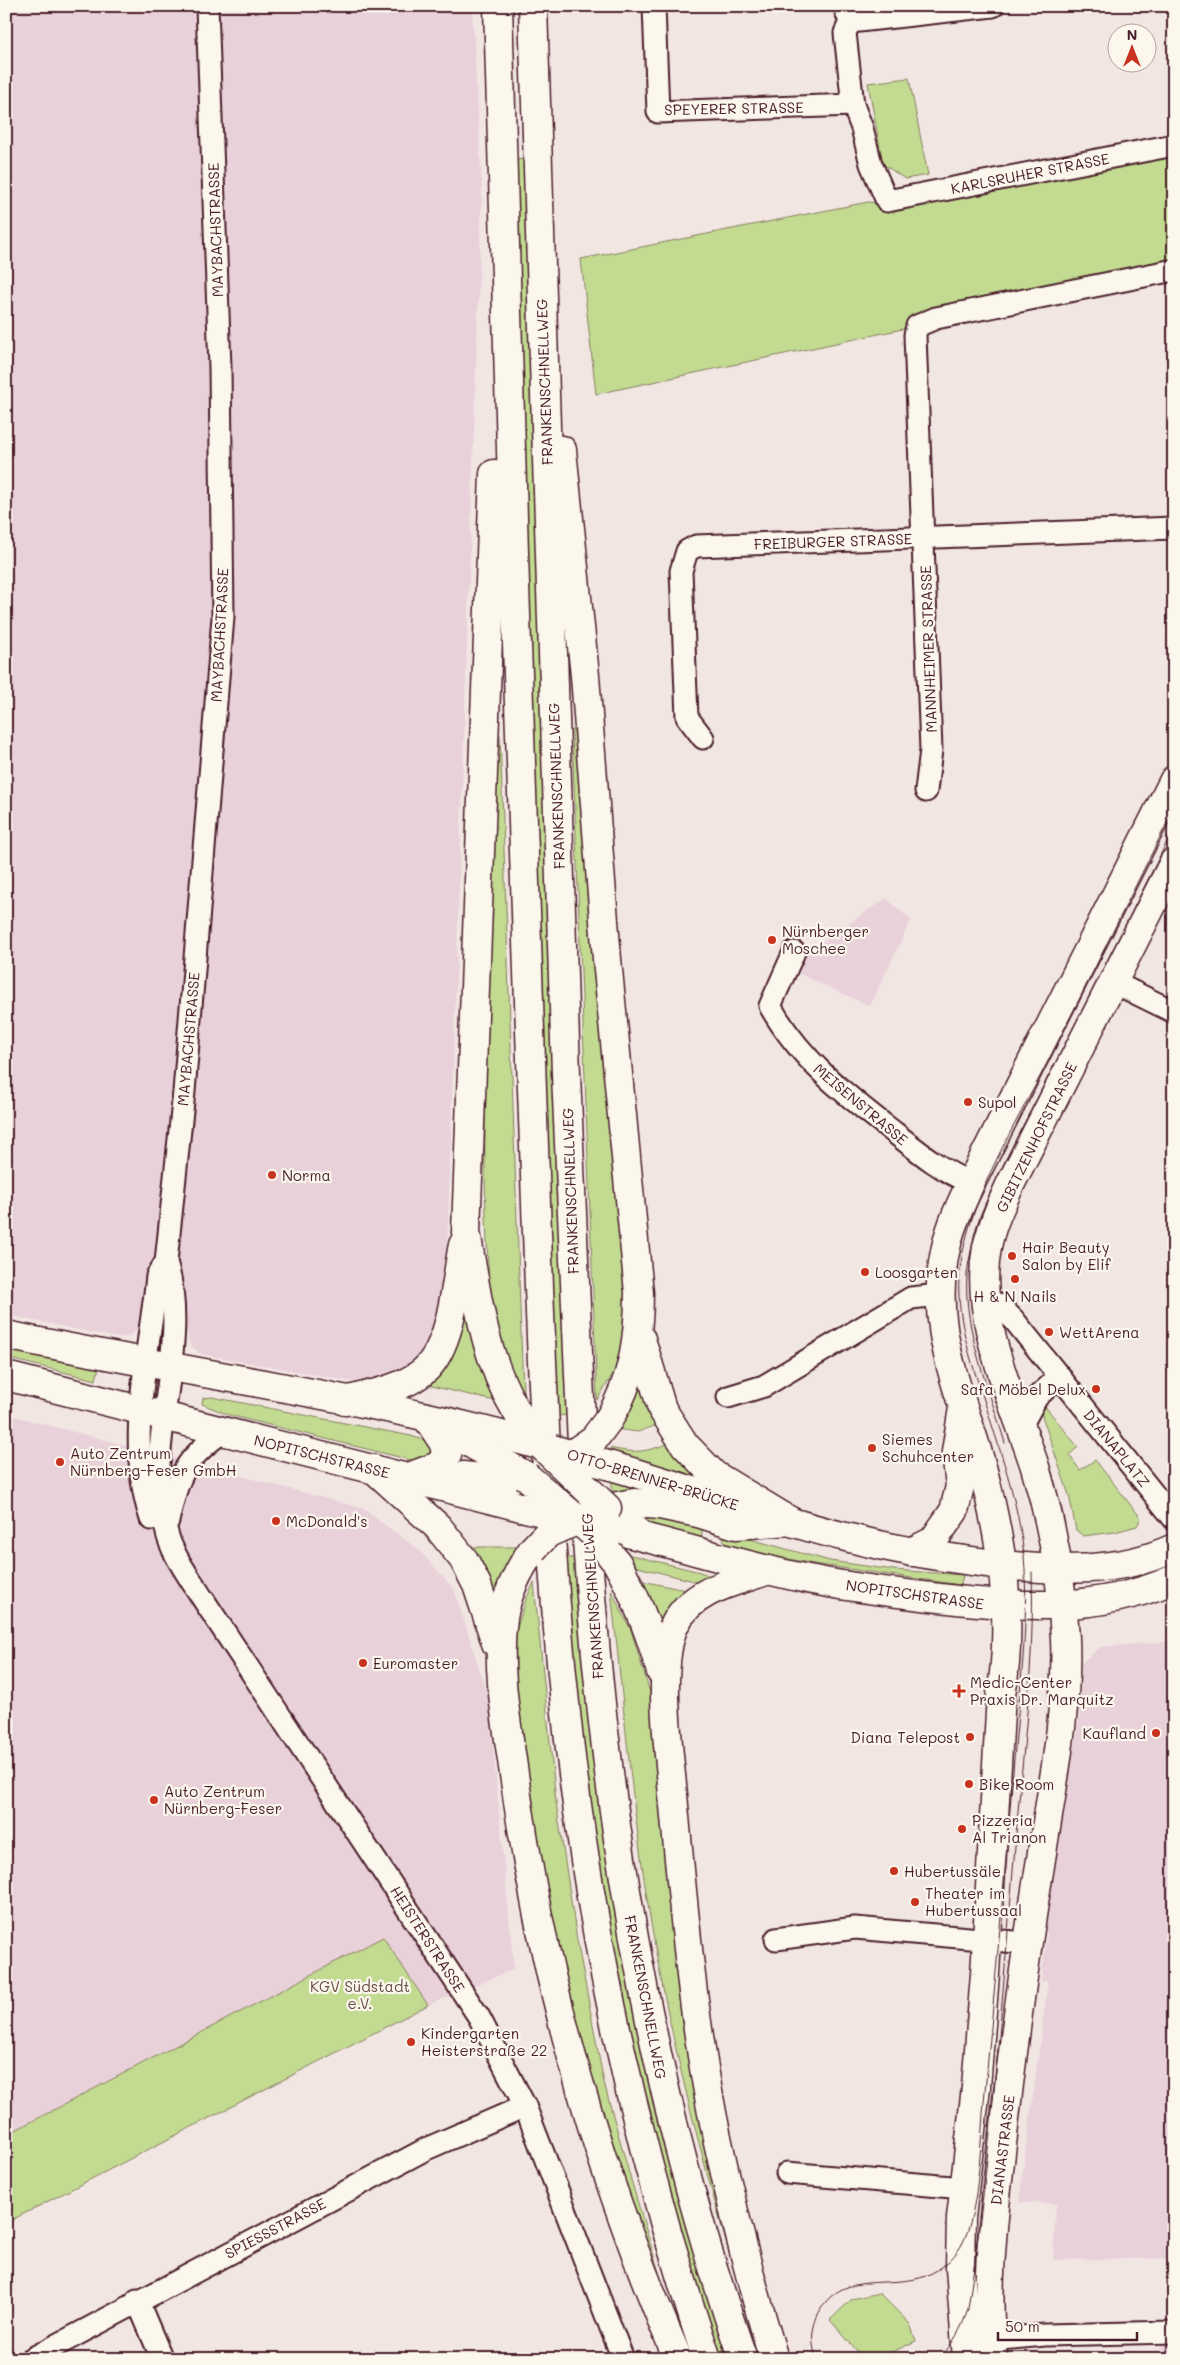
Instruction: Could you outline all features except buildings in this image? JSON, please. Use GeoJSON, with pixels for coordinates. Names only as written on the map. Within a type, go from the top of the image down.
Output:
{"type":"FeatureCollection","features":[{"type":"Feature","properties":{"kind":"main road"},"geometry":{"type":"LineString","coordinates":[[498,6],[504,273],[544,1413],[553,1563],[565,1704],[590,1893],[618,2043],[654,2189],[707,2359]]}},
{"type":"Feature","properties":{"kind":"main road","name":"FRANKENSCHNELLWEG"},"geometry":{"type":"LineString","coordinates":[[533,6],[565,1064],[580,1413],[590,1588],[604,1747],[626,1899],[652,2037],[691,2193],[723,2301],[743,2359]]}},
{"type":"Feature","properties":{"kind":"main road"},"geometry":{"type":"LineString","coordinates":[[540,255],[585,676],[607,959],[637,1263],[639,1327],[651,1377],[662,1409],[685,1445],[714,1474],[790,1521],[845,1537],[911,1552],[1003,1565],[1057,1569],[1124,1564],[1174,1548]]}},
{"type":"Feature","properties":{"kind":"main road"},"geometry":{"type":"LineString","coordinates":[[345,1401],[402,1384],[422,1373],[435,1356],[448,1325],[466,1232],[492,572],[496,390],[504,273]]}},
{"type":"Feature","properties":{"kind":"main road"},"geometry":{"type":"LineString","coordinates":[[979,2350],[959,2259],[961,2218],[976,2087],[985,1974],[1001,1695],[1006,1666],[1006,1606],[1003,1565],[991,1502],[944,1342],[940,1295],[947,1241],[971,1183],[1174,780]]}},
{"type":"Feature","properties":{"kind":"main road","name":"GIBITZENHOFSTRASSE"},"geometry":{"type":"LineString","coordinates":[[1062,1604],[1044,1499],[994,1345],[993,1302],[985,1260],[998,1213],[1010,1185],[1174,862]]}},
{"type":"Feature","properties":{"kind":"main road"},"geometry":{"type":"LineString","coordinates":[[466,1232],[488,1348],[502,1386],[541,1443],[612,1515],[643,1537],[770,1570]]}},
{"type":"Feature","properties":{"kind":"main road"},"geometry":{"type":"LineString","coordinates":[[6,1336],[345,1401],[541,1443],[594,1439],[609,1419],[629,1378],[639,1327]]}},
{"type":"Feature","properties":{"kind":"main road","name":"NOPITSCHSTRASSE"},"geometry":{"type":"LineString","coordinates":[[6,1376],[577,1520]]}},
{"type":"Feature","properties":{"kind":"main road"},"geometry":{"type":"LineString","coordinates":[[911,1552],[934,1542],[954,1511],[960,1486],[956,1452],[963,1408]]}},
{"type":"Feature","properties":{"kind":"main road"},"geometry":{"type":"LineString","coordinates":[[427,1418],[522,1475],[553,1497],[593,1533],[616,1563],[631,1588],[648,1629],[665,1688]]}},
{"type":"Feature","properties":{"kind":"main road"},"geometry":{"type":"LineString","coordinates":[[416,1480],[438,1466],[447,1455],[444,1442],[427,1418]]}},
{"type":"Feature","properties":{"kind":"main road"},"geometry":{"type":"LineString","coordinates":[[416,1480],[463,1476],[501,1480],[522,1475],[541,1443]]}},
{"type":"Feature","properties":{"kind":"main road","name":"OTTO-BRENNER-BRÜCKE"},"geometry":{"type":"LineString","coordinates":[[541,1443],[790,1521]]}},
{"type":"Feature","properties":{"kind":"main road"},"geometry":{"type":"LineString","coordinates":[[374,1469],[438,1527],[464,1560],[478,1585],[500,1656]]}},
{"type":"Feature","properties":{"kind":"main road"},"geometry":{"type":"LineString","coordinates":[[678,2359],[638,2260],[594,2137],[561,2020],[534,1901],[518,1810],[500,1656],[504,1615],[510,1592],[526,1559],[537,1543],[548,1533],[577,1520],[612,1515],[634,1503],[660,1505],[708,1516],[736,1525]]}},
{"type":"Feature","properties":{"kind":"main road"},"geometry":{"type":"LineString","coordinates":[[718,1557],[713,1544],[716,1530],[736,1525],[790,1521]]}},
{"type":"Feature","properties":{"kind":"main road"},"geometry":{"type":"LineString","coordinates":[[770,1570],[708,1592],[691,1603],[682,1612],[670,1639],[665,1688],[688,1946],[701,2043],[718,2140],[751,2277],[774,2359]]}},
{"type":"Feature","properties":{"kind":"main road","name":"NOPITSCHSTRASSE"},"geometry":{"type":"LineString","coordinates":[[770,1570],[861,1588],[1006,1606],[1089,1602],[1120,1596],[1174,1578]]}},
{"type":"Feature","properties":{"kind":"main road","name":"DIANASTRASSE"},"geometry":{"type":"LineString","coordinates":[[979,2350],[1027,1943],[1063,1705],[1065,1646],[1062,1604]]}},
{"type":"Feature","properties":{"kind":"street","name":"MAYBACHSTRASSE"},"geometry":{"type":"LineString","coordinates":[[158,1366],[173,1320],[172,1281],[166,1262],[184,1092],[223,617],[220,368],[207,6]]}},
{"type":"Feature","properties":{"kind":"street","name":"SPEYERER STRASSE"},"geometry":{"type":"LineString","coordinates":[[654,6],[658,112],[853,105]]}},
{"type":"Feature","properties":{"kind":"street"},"geometry":{"type":"LineString","coordinates":[[853,105],[845,33],[847,14],[993,6]]}},
{"type":"Feature","properties":{"kind":"street","name":"KARLSRUHER STRASSE"},"geometry":{"type":"LineString","coordinates":[[853,105],[862,128],[871,164],[887,201],[1174,145]]}},
{"type":"Feature","properties":{"kind":"street","name":"MANNHEIMER STRASSE"},"geometry":{"type":"LineString","coordinates":[[926,791],[931,750],[915,335],[917,326],[936,318],[1174,270]]}},
{"type":"Feature","properties":{"kind":"street","name":"FREIBURGER STRASSE"},"geometry":{"type":"LineString","coordinates":[[703,738],[687,717],[681,571],[686,552],[696,546],[1174,528]]}},
{"type":"Feature","properties":{"kind":"street","name":"MEISENSTRASSE"},"geometry":{"type":"LineString","coordinates":[[794,952],[770,1006],[782,1028],[817,1070],[854,1102],[941,1169],[971,1183]]}},
{"type":"Feature","properties":{"kind":"street"},"geometry":{"type":"LineString","coordinates":[[1113,982],[1174,1012]]}},
{"type":"Feature","properties":{"kind":"street"},"geometry":{"type":"LineString","coordinates":[[728,1397],[764,1386],[909,1299],[918,1296],[940,1295]]}},
{"type":"Feature","properties":{"kind":"street","name":"DIANAPLATZ"},"geometry":{"type":"LineString","coordinates":[[993,1302],[1014,1320],[1174,1519]]}},
{"type":"Feature","properties":{"kind":"street","name":"HEISTERSTRASSE"},"geometry":{"type":"LineString","coordinates":[[158,1366],[153,1413],[159,1491],[170,1540],[214,1616],[479,2017],[525,2106],[623,2359]]}},
{"type":"Feature","properties":{"kind":"street"},"geometry":{"type":"LineString","coordinates":[[1021,1426],[1038,1397],[1060,1376]]}},
{"type":"Feature","properties":{"kind":"street"},"geometry":{"type":"LineString","coordinates":[[170,1540],[176,1484],[182,1472],[203,1446],[224,1431]]}},
{"type":"Feature","properties":{"kind":"street"},"geometry":{"type":"LineString","coordinates":[[776,1939],[855,1928],[1027,1943]]}},
{"type":"Feature","properties":{"kind":"street","name":"SPIESSSTRASSE"},"geometry":{"type":"LineString","coordinates":[[31,2359],[137,2300],[426,2149],[525,2106]]}},
{"type":"Feature","properties":{"kind":"street"},"geometry":{"type":"LineString","coordinates":[[787,2173],[964,2188]]}},
{"type":"Feature","properties":{"kind":"street"},"geometry":{"type":"LineString","coordinates":[[137,2300],[162,2359]]}},
{"type":"Feature","properties":{"kind":"street"},"geometry":{"type":"LineString","coordinates":[[979,2350],[1045,2335],[1174,2332]]}},
{"type":"Feature","properties":{"kind":"shaded area"},"geometry":{"type":"Polygon","coordinates":[[[6,6],[472,6],[482,187],[447,1253],[444,1289],[431,1343],[413,1366],[372,1382],[355,1382],[201,1354],[190,1345],[186,1329],[143,1323],[130,1336],[118,1338],[6,1315],[6,6]]]}},
{"type":"Feature","properties":{"kind":"shaded area"},"geometry":{"type":"Polygon","coordinates":[[[886,898],[911,920],[870,1006],[795,972],[808,952],[886,898]]]}},
{"type":"Feature","properties":{"kind":"shaded area"},"geometry":{"type":"Polygon","coordinates":[[[6,1414],[362,1508],[419,1550],[454,1589],[488,1696],[514,1969],[428,2005],[383,1937],[6,2135],[6,1414]]]}},
{"type":"Feature","properties":{"kind":"shaded area"},"geometry":{"type":"Polygon","coordinates":[[[1174,1641],[1174,2258],[1053,2260],[1056,2204],[1019,2202],[1048,1981],[1041,1981],[1047,1932],[1041,1923],[1067,1766],[1076,1742],[1081,1701],[1081,1663],[1101,1647],[1174,1641]]]}},
{"type":"Feature","properties":{"kind":"shaded area"},"geometry":{"type":"Polygon","coordinates":[[[1161,2342],[1174,2342],[1174,2359],[1162,2359],[1161,2342]]]}},
{"type":"Feature","properties":{"kind":"green space"},"geometry":{"type":"Polygon","coordinates":[[[909,78],[928,175],[905,179],[883,164],[868,83],[909,78]]]}},
{"type":"Feature","properties":{"kind":"green space"},"geometry":{"type":"Polygon","coordinates":[[[1174,151],[1174,267],[907,328],[596,394],[581,259],[868,202],[879,203],[1174,151]]]}},
{"type":"Feature","properties":{"kind":"green space"},"geometry":{"type":"Polygon","coordinates":[[[526,159],[568,1415],[555,1416],[513,160],[526,159]]]}},
{"type":"Feature","properties":{"kind":"green space"},"geometry":{"type":"Polygon","coordinates":[[[572,730],[576,730],[628,1306],[618,1376],[613,1374],[597,1400],[572,730]]]}},
{"type":"Feature","properties":{"kind":"green space"},"geometry":{"type":"Polygon","coordinates":[[[493,735],[500,735],[523,1392],[503,1352],[497,1330],[492,1307],[487,1238],[485,1115],[493,735]]]}},
{"type":"Feature","properties":{"kind":"green space"},"geometry":{"type":"Polygon","coordinates":[[[463,1317],[467,1321],[488,1390],[495,1401],[423,1384],[463,1317]]]}},
{"type":"Feature","properties":{"kind":"green space"},"geometry":{"type":"Polygon","coordinates":[[[6,1346],[99,1367],[96,1380],[6,1358],[6,1346]]]}},
{"type":"Feature","properties":{"kind":"green space"},"geometry":{"type":"Polygon","coordinates":[[[639,1380],[657,1425],[638,1432],[615,1429],[639,1380]]]}},
{"type":"Feature","properties":{"kind":"green space"},"geometry":{"type":"Polygon","coordinates":[[[212,1397],[411,1436],[433,1443],[438,1453],[415,1461],[229,1415],[202,1404],[203,1398],[212,1397]]]}},
{"type":"Feature","properties":{"kind":"green space"},"geometry":{"type":"Polygon","coordinates":[[[1044,1405],[1078,1447],[1069,1455],[1080,1470],[1095,1460],[1141,1518],[1137,1526],[1115,1532],[1083,1536],[1076,1530],[1069,1495],[1040,1410],[1044,1405]]]}},
{"type":"Feature","properties":{"kind":"green space"},"geometry":{"type":"Polygon","coordinates":[[[670,1443],[700,1478],[696,1483],[610,1455],[610,1448],[640,1451],[670,1443]]]}},
{"type":"Feature","properties":{"kind":"green space"},"geometry":{"type":"Polygon","coordinates":[[[612,1477],[657,1490],[612,1493],[612,1477]]]}},
{"type":"Feature","properties":{"kind":"green space"},"geometry":{"type":"Polygon","coordinates":[[[640,1513],[703,1525],[701,1539],[669,1532],[639,1517],[640,1513]]]}},
{"type":"Feature","properties":{"kind":"green space"},"geometry":{"type":"Polygon","coordinates":[[[728,1533],[830,1561],[894,1570],[963,1575],[961,1585],[814,1564],[728,1547],[723,1539],[728,1533]]]}},
{"type":"Feature","properties":{"kind":"green space"},"geometry":{"type":"Polygon","coordinates":[[[462,1547],[520,1547],[497,1599],[462,1547]]]}},
{"type":"Feature","properties":{"kind":"green space"},"geometry":{"type":"Polygon","coordinates":[[[627,1554],[711,1576],[702,1583],[629,1565],[627,1554]]]}},
{"type":"Feature","properties":{"kind":"green space"},"geometry":{"type":"Polygon","coordinates":[[[564,1558],[576,1558],[586,1676],[732,2359],[718,2359],[688,2272],[614,1972],[591,1817],[564,1558]]]}},
{"type":"Feature","properties":{"kind":"green space"},"geometry":{"type":"Polygon","coordinates":[[[637,1580],[690,1591],[662,1625],[658,1625],[637,1580]]]}},
{"type":"Feature","properties":{"kind":"green space"},"geometry":{"type":"Polygon","coordinates":[[[534,1583],[556,1802],[577,1940],[604,2083],[661,2279],[667,2323],[612,2164],[547,1924],[519,1744],[512,1644],[526,1599],[534,1583]]]}},
{"type":"Feature","properties":{"kind":"green space"},"geometry":{"type":"Polygon","coordinates":[[[611,1590],[631,1630],[652,1699],[695,2081],[737,2281],[690,2108],[673,2038],[656,1952],[633,1797],[611,1590]]]}},
{"type":"Feature","properties":{"kind":"green space","name":"KGV Südstadt e.V."},"geometry":{"type":"Polygon","coordinates":[[[383,1937],[428,2005],[6,2223],[6,2135],[383,1937]]]}},
{"type":"Feature","properties":{"kind":"green space"},"geometry":{"type":"Polygon","coordinates":[[[879,2293],[910,2324],[916,2341],[890,2353],[887,2359],[864,2359],[830,2320],[852,2299],[879,2293]]]}},
{"type":"Feature","properties":{"kind":"tram line"},"geometry":{"type":"LineString","coordinates":[[817,2359],[812,2338],[815,2322],[826,2302],[837,2292],[849,2286],[908,2280],[933,2273],[946,2264],[965,2239],[975,2202],[1000,1930],[1026,1593],[1023,1548],[1016,1506],[965,1337],[959,1303],[960,1269],[965,1242],[973,1216],[995,1163],[1174,809]]}},
{"type":"Feature","properties":{"kind":"tram line"},"geometry":{"type":"LineString","coordinates":[[1005,1443],[979,1360],[969,1317],[967,1275],[978,1225],[999,1173],[1174,828]]}},
{"type":"Feature","properties":{"kind":"tram line"},"geometry":{"type":"LineString","coordinates":[[939,2359],[949,2348],[956,2336],[968,2309],[983,2194],[1027,1710],[1032,1641],[1032,1572]]}},
{"type":"Feature","properties":{"kind":"place","name":"Nürnberger Moschee"},"geometry":{"type":"Point","coordinates":[772,940]}},
{"type":"Feature","properties":{"kind":"place","name":"Supol"},"geometry":{"type":"Point","coordinates":[968,1102]}},
{"type":"Feature","properties":{"kind":"place","name":"Norma"},"geometry":{"type":"Point","coordinates":[272,1175]}},
{"type":"Feature","properties":{"kind":"place","name":"Hair Beauty Salon by Elif"},"geometry":{"type":"Point","coordinates":[1012,1256]}},
{"type":"Feature","properties":{"kind":"place","name":"Loosgarten"},"geometry":{"type":"Point","coordinates":[865,1272]}},
{"type":"Feature","properties":{"kind":"place","name":"H & N Nails"},"geometry":{"type":"Point","coordinates":[1015,1279]}},
{"type":"Feature","properties":{"kind":"place","name":"WettArena"},"geometry":{"type":"Point","coordinates":[1049,1332]}},
{"type":"Feature","properties":{"kind":"place","name":"Safa Möbel Delux"},"geometry":{"type":"Point","coordinates":[1096,1389]}},
{"type":"Feature","properties":{"kind":"place","name":"Siemes Schuhcenter"},"geometry":{"type":"Point","coordinates":[872,1448]}},
{"type":"Feature","properties":{"kind":"place","name":"Auto Zentrum Nürnberg-Feser GmbH"},"geometry":{"type":"Point","coordinates":[60,1462]}},
{"type":"Feature","properties":{"kind":"place","name":"McDonald's"},"geometry":{"type":"Point","coordinates":[276,1521]}},
{"type":"Feature","properties":{"kind":"place","name":"Euromaster"},"geometry":{"type":"Point","coordinates":[363,1663]}},
{"type":"Feature","properties":{"kind":"place","name":"Medic-Center Praxis Dr. Marquitz"},"geometry":{"type":"Point","coordinates":[959,1691]}},
{"type":"Feature","properties":{"kind":"place","name":"Kaufland"},"geometry":{"type":"Point","coordinates":[1156,1733]}},
{"type":"Feature","properties":{"kind":"place","name":"Diana Telepost"},"geometry":{"type":"Point","coordinates":[970,1737]}},
{"type":"Feature","properties":{"kind":"place","name":"Bike Room"},"geometry":{"type":"Point","coordinates":[969,1784]}},
{"type":"Feature","properties":{"kind":"place","name":"Auto Zentrum Nürnberg-Feser"},"geometry":{"type":"Point","coordinates":[154,1800]}},
{"type":"Feature","properties":{"kind":"place","name":"Pizzeria Al Trianon"},"geometry":{"type":"Point","coordinates":[962,1829]}},
{"type":"Feature","properties":{"kind":"place","name":"Hubertussäle"},"geometry":{"type":"Point","coordinates":[894,1871]}},
{"type":"Feature","properties":{"kind":"place","name":"Theater im Hubertussaal"},"geometry":{"type":"Point","coordinates":[915,1902]}},
{"type":"Feature","properties":{"kind":"place","name":"Kindergarten Heisterstraße 22"},"geometry":{"type":"Point","coordinates":[411,2042]}}]}
